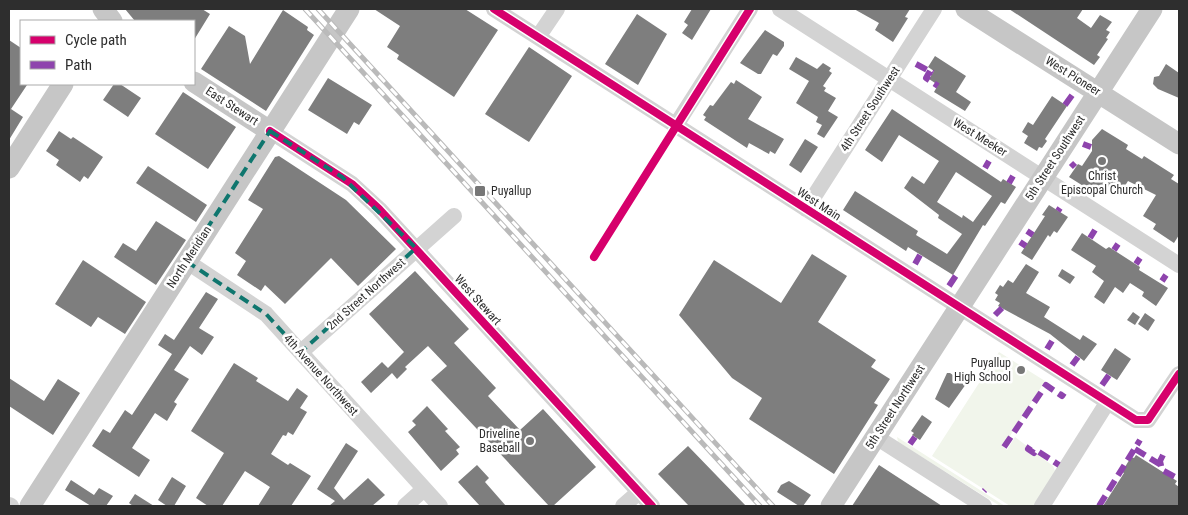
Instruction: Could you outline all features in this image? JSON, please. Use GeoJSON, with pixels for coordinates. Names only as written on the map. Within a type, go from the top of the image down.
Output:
{"type":"FeatureCollection","features":[{"type":"Feature","properties":{"kind":"main road","name":"North Meridian"},"geometry":{"type":"LineString","coordinates":[[30,506],[349,9]]}},
{"type":"Feature","properties":{"kind":"main road","name":"West Pioneer"},"geometry":{"type":"LineString","coordinates":[[966,9],[1179,144]]}},
{"type":"Feature","properties":{"kind":"main road","name":"5th Street Southwest"},"geometry":{"type":"LineString","coordinates":[[959,307],[1152,9]]}},
{"type":"Feature","properties":{"kind":"main road","name":"East Stewart"},"geometry":{"type":"LineString","coordinates":[[195,83],[270,131]]}},
{"type":"Feature","properties":{"kind":"main road"},"geometry":{"type":"LineString","coordinates":[[9,168],[61,85]]}},
{"type":"Feature","properties":{"kind":"main road","name":"5th Street Northwest"},"geometry":{"type":"LineString","coordinates":[[831,506],[959,307]]}},
{"type":"Feature","properties":{"kind":"street","name":"West Main"},"geometry":{"type":"LineString","coordinates":[[494,9],[1133,418],[1139,421],[1148,420],[1179,374]]}},
{"type":"Feature","properties":{"kind":"street"},"geometry":{"type":"LineString","coordinates":[[538,37],[557,9]]}},
{"type":"Feature","properties":{"kind":"street"},"geometry":{"type":"LineString","coordinates":[[676,125],[750,9]]}},
{"type":"Feature","properties":{"kind":"street","name":"West Meeker"},"geometry":{"type":"LineString","coordinates":[[780,9],[1043,176],[1179,266]]}},
{"type":"Feature","properties":{"kind":"street","name":"4th Street Southwest"},"geometry":{"type":"LineString","coordinates":[[806,209],[934,9]]}},
{"type":"Feature","properties":{"kind":"street","name":"West Stewart"},"geometry":{"type":"LineString","coordinates":[[270,131],[352,184],[416,248],[652,506]]}},
{"type":"Feature","properties":{"kind":"street","name":"2nd Street Northwest"},"geometry":{"type":"LineString","coordinates":[[301,352],[454,216]]}},
{"type":"Feature","properties":{"kind":"street","name":"4th Avenue Northwest"},"geometry":{"type":"LineString","coordinates":[[186,261],[266,314],[440,506]]}},
{"type":"Feature","properties":{"kind":"street"},"geometry":{"type":"LineString","coordinates":[[1042,506],[1107,402]]}},
{"type":"Feature","properties":{"kind":"street"},"geometry":{"type":"LineString","coordinates":[[876,437],[984,506]]}},
{"type":"Feature","properties":{"kind":"street"},"geometry":{"type":"LineString","coordinates":[[405,506],[424,489]]}},
{"type":"Feature","properties":{"kind":"street"},"geometry":{"type":"LineString","coordinates":[[623,506],[639,492]]}},
{"type":"Feature","properties":{"kind":"highlighted area"},"geometry":{"type":"Polygon","coordinates":[[[270,131],[342,177],[416,248],[301,352],[266,314],[186,261],[270,131]]]}},
{"type":"Feature","properties":{"kind":"shaded area"},"geometry":{"type":"Polygon","coordinates":[[[999,352],[1045,381],[1003,447],[1007,450],[1015,437],[1053,466],[1055,471],[1034,506],[1010,506],[932,456],[999,352]]]}},
{"type":"Feature","properties":{"kind":"shaded area"},"geometry":{"type":"Polygon","coordinates":[[[897,437],[1005,506],[1000,506],[898,442],[897,437]]]}},
{"type":"Feature","properties":{"kind":"building"},"geometry":{"type":"Polygon","coordinates":[[[125,9],[202,9],[210,14],[195,38],[195,20],[134,20],[125,9]]]}},
{"type":"Feature","properties":{"kind":"building"},"geometry":{"type":"Polygon","coordinates":[[[374,9],[465,9],[498,30],[454,97],[397,59],[399,55],[387,47],[400,26],[374,9]]]}},
{"type":"Feature","properties":{"kind":"building"},"geometry":{"type":"Polygon","coordinates":[[[692,9],[711,9],[692,40],[682,33],[688,25],[684,22],[692,9]]]}},
{"type":"Feature","properties":{"kind":"building"},"geometry":{"type":"Polygon","coordinates":[[[854,9],[910,9],[905,17],[908,18],[893,42],[875,30],[879,23],[854,9]]]}},
{"type":"Feature","properties":{"kind":"building"},"geometry":{"type":"Polygon","coordinates":[[[1009,9],[1083,9],[1077,18],[1091,28],[1100,15],[1112,22],[1106,30],[1110,32],[1106,38],[1108,39],[1097,55],[1100,57],[1094,65],[1009,9]]]}},
{"type":"Feature","properties":{"kind":"building"},"geometry":{"type":"Polygon","coordinates":[[[283,10],[308,27],[307,30],[314,35],[266,111],[201,69],[229,26],[245,36],[250,64],[283,10]]]}},
{"type":"Feature","properties":{"kind":"building"},"geometry":{"type":"Polygon","coordinates":[[[637,14],[667,34],[638,85],[605,64],[637,14]]]}},
{"type":"Feature","properties":{"kind":"building"},"geometry":{"type":"Polygon","coordinates":[[[765,30],[784,42],[784,46],[777,56],[773,54],[761,74],[758,74],[740,63],[765,30]]]}},
{"type":"Feature","properties":{"kind":"building"},"geometry":{"type":"Polygon","coordinates":[[[9,40],[20,47],[20,85],[27,85],[11,109],[23,117],[9,140],[9,40]]]}},
{"type":"Feature","properties":{"kind":"building"},"geometry":{"type":"Polygon","coordinates":[[[529,47],[572,76],[529,142],[485,114],[529,47]]]}},
{"type":"Feature","properties":{"kind":"building"},"geometry":{"type":"Polygon","coordinates":[[[935,56],[966,76],[956,92],[971,102],[965,111],[934,92],[938,85],[929,79],[934,71],[928,67],[935,56]]]}},
{"type":"Feature","properties":{"kind":"building"},"geometry":{"type":"Polygon","coordinates":[[[796,57],[817,69],[823,63],[831,68],[829,71],[832,73],[823,86],[826,88],[824,91],[836,98],[828,111],[838,117],[824,138],[817,134],[822,125],[816,122],[818,117],[796,103],[809,81],[789,69],[796,57]]]}},
{"type":"Feature","properties":{"kind":"building"},"geometry":{"type":"Polygon","coordinates":[[[1166,64],[1179,73],[1179,98],[1158,89],[1153,84],[1154,77],[1159,76],[1166,64]]]}},
{"type":"Feature","properties":{"kind":"building"},"geometry":{"type":"Polygon","coordinates":[[[328,78],[372,105],[359,125],[354,122],[347,134],[308,110],[328,78]]]}},
{"type":"Feature","properties":{"kind":"building"},"geometry":{"type":"Polygon","coordinates":[[[736,80],[762,97],[748,119],[784,139],[775,154],[770,151],[769,154],[749,143],[747,148],[704,120],[706,117],[703,115],[710,105],[713,106],[731,82],[734,84],[736,80]]]}},
{"type":"Feature","properties":{"kind":"building"},"geometry":{"type":"Polygon","coordinates":[[[113,85],[122,85],[141,98],[128,117],[103,100],[113,85]]]}},
{"type":"Feature","properties":{"kind":"building"},"geometry":{"type":"Polygon","coordinates":[[[183,92],[236,127],[208,169],[155,134],[183,92]]]}},
{"type":"Feature","properties":{"kind":"building"},"geometry":{"type":"Polygon","coordinates":[[[1052,96],[1067,106],[1045,139],[1047,141],[1037,151],[1024,143],[1028,136],[1022,132],[1028,122],[1033,125],[1052,96]]]}},
{"type":"Feature","properties":{"kind":"building"},"geometry":{"type":"Polygon","coordinates":[[[892,109],[1001,182],[1003,179],[1016,187],[1005,204],[1001,202],[985,226],[983,225],[953,275],[908,247],[906,251],[843,210],[855,191],[918,231],[916,235],[947,254],[962,234],[938,218],[939,215],[904,188],[912,176],[924,184],[939,161],[899,135],[882,162],[865,150],[892,109]],[[956,172],[937,202],[962,218],[963,215],[973,222],[992,196],[956,172]]]}},
{"type":"Feature","properties":{"kind":"building"},"geometry":{"type":"Polygon","coordinates":[[[1102,129],[1128,145],[1126,149],[1142,159],[1144,156],[1174,175],[1171,179],[1179,184],[1179,235],[1174,243],[1153,229],[1156,224],[1143,216],[1156,195],[1128,181],[1121,192],[1111,186],[1106,194],[1100,190],[1096,194],[1069,177],[1078,164],[1082,166],[1092,151],[1092,140],[1102,129]]]}},
{"type":"Feature","properties":{"kind":"building"},"geometry":{"type":"Polygon","coordinates":[[[59,131],[71,139],[73,137],[103,157],[88,179],[84,176],[80,182],[56,165],[59,160],[46,151],[59,131]]]}},
{"type":"Feature","properties":{"kind":"building"},"geometry":{"type":"Polygon","coordinates":[[[805,139],[818,147],[801,173],[789,165],[805,139]]]}},
{"type":"Feature","properties":{"kind":"building"},"geometry":{"type":"Polygon","coordinates":[[[279,156],[346,200],[396,249],[358,286],[331,258],[285,304],[265,285],[261,291],[237,275],[246,261],[235,253],[263,209],[248,200],[275,157],[279,156]]]}},
{"type":"Feature","properties":{"kind":"building"},"geometry":{"type":"Polygon","coordinates":[[[148,166],[207,205],[196,222],[136,183],[148,166]]]}},
{"type":"Feature","properties":{"kind":"building"},"geometry":{"type":"Polygon","coordinates":[[[1049,205],[1068,217],[1057,233],[1054,231],[1050,237],[1048,235],[1032,260],[1021,253],[1045,216],[1042,215],[1049,205]]]}},
{"type":"Feature","properties":{"kind":"building"},"geometry":{"type":"Polygon","coordinates":[[[156,221],[186,240],[156,285],[114,257],[123,243],[136,251],[156,221]]]}},
{"type":"Feature","properties":{"kind":"building"},"geometry":{"type":"Polygon","coordinates":[[[1082,233],[1106,249],[1109,247],[1140,267],[1139,270],[1168,288],[1156,306],[1142,296],[1144,292],[1130,283],[1123,293],[1115,287],[1104,304],[1094,297],[1104,281],[1092,272],[1096,266],[1071,250],[1082,233]]]}},
{"type":"Feature","properties":{"kind":"building"},"geometry":{"type":"Polygon","coordinates":[[[812,254],[847,276],[818,322],[876,360],[871,367],[890,379],[874,403],[878,405],[834,474],[749,419],[762,398],[732,378],[679,315],[714,260],[781,303],[812,254]]]}},
{"type":"Feature","properties":{"kind":"building"},"geometry":{"type":"Polygon","coordinates":[[[83,260],[146,302],[125,334],[98,317],[91,327],[55,304],[83,260]]]}},
{"type":"Feature","properties":{"kind":"building"},"geometry":{"type":"Polygon","coordinates":[[[1026,264],[1039,272],[1026,293],[1050,307],[1044,317],[1080,340],[1083,335],[1097,344],[1084,361],[1050,334],[998,306],[1000,303],[995,300],[998,295],[995,293],[1000,285],[1003,287],[1008,280],[1013,283],[1026,264]]]}},
{"type":"Feature","properties":{"kind":"building"},"geometry":{"type":"Polygon","coordinates":[[[1062,269],[1075,277],[1070,284],[1058,276],[1062,269]]]}},
{"type":"Feature","properties":{"kind":"building"},"geometry":{"type":"Polygon","coordinates":[[[415,271],[469,329],[454,343],[496,388],[488,396],[520,430],[543,409],[596,467],[553,506],[549,506],[431,380],[447,366],[428,346],[405,367],[407,369],[397,379],[392,373],[371,393],[361,382],[382,362],[388,368],[404,352],[369,314],[415,271]]]}},
{"type":"Feature","properties":{"kind":"building"},"geometry":{"type":"Polygon","coordinates":[[[206,292],[218,299],[199,328],[214,337],[202,355],[190,346],[174,370],[189,379],[174,402],[177,404],[167,421],[155,413],[132,448],[150,460],[139,477],[92,446],[103,429],[110,433],[125,410],[132,415],[172,354],[158,345],[165,334],[174,340],[206,292]]]}},
{"type":"Feature","properties":{"kind":"building"},"geometry":{"type":"Polygon","coordinates":[[[1133,312],[1140,317],[1135,325],[1127,320],[1133,312]]]}},
{"type":"Feature","properties":{"kind":"building"},"geometry":{"type":"Polygon","coordinates":[[[1145,313],[1155,320],[1148,331],[1138,324],[1145,313]]]}},
{"type":"Feature","properties":{"kind":"building"},"geometry":{"type":"Polygon","coordinates":[[[1115,348],[1131,359],[1117,380],[1101,370],[1115,348]]]}},
{"type":"Feature","properties":{"kind":"building"},"geometry":{"type":"Polygon","coordinates":[[[234,363],[258,378],[256,381],[288,401],[297,388],[308,396],[300,408],[307,412],[293,435],[288,432],[286,436],[283,435],[271,454],[311,476],[291,506],[258,506],[270,487],[245,471],[222,506],[208,506],[196,498],[224,453],[191,431],[234,363]]]}},
{"type":"Feature","properties":{"kind":"building"},"geometry":{"type":"Polygon","coordinates":[[[947,373],[950,373],[966,384],[949,408],[935,399],[947,373]]]}},
{"type":"Feature","properties":{"kind":"building"},"geometry":{"type":"Polygon","coordinates":[[[9,378],[44,401],[58,379],[80,393],[53,435],[9,406],[9,378]]]}},
{"type":"Feature","properties":{"kind":"building"},"geometry":{"type":"Polygon","coordinates":[[[427,406],[448,429],[445,431],[460,447],[456,450],[459,454],[441,471],[408,432],[416,425],[412,421],[427,406]]]}},
{"type":"Feature","properties":{"kind":"building"},"geometry":{"type":"Polygon","coordinates":[[[922,415],[932,422],[920,440],[912,435],[914,433],[911,431],[922,415]]]}},
{"type":"Feature","properties":{"kind":"building"},"geometry":{"type":"Polygon","coordinates":[[[346,443],[358,451],[334,488],[344,500],[368,478],[385,495],[372,506],[329,506],[335,501],[317,489],[346,443]]]}},
{"type":"Feature","properties":{"kind":"building"},"geometry":{"type":"Polygon","coordinates":[[[688,446],[746,506],[689,506],[658,474],[688,446]]]}},
{"type":"Feature","properties":{"kind":"building"},"geometry":{"type":"Polygon","coordinates":[[[1136,455],[1177,481],[1175,484],[1179,487],[1179,506],[1103,506],[1124,473],[1122,472],[1131,457],[1134,458],[1136,455]]]}},
{"type":"Feature","properties":{"kind":"building"},"geometry":{"type":"Polygon","coordinates":[[[477,465],[489,478],[485,482],[506,506],[480,506],[458,482],[477,465]]]}},
{"type":"Feature","properties":{"kind":"building"},"geometry":{"type":"Polygon","coordinates":[[[879,465],[942,506],[852,506],[879,465]]]}},
{"type":"Feature","properties":{"kind":"building"},"geometry":{"type":"Polygon","coordinates":[[[172,477],[186,486],[174,506],[167,506],[158,500],[172,477]]]}},
{"type":"Feature","properties":{"kind":"building"},"geometry":{"type":"Polygon","coordinates":[[[71,480],[94,495],[99,488],[113,496],[106,506],[91,506],[65,490],[71,480]]]}},
{"type":"Feature","properties":{"kind":"building"},"geometry":{"type":"Polygon","coordinates":[[[789,481],[811,495],[803,506],[799,506],[777,492],[781,485],[789,481]]]}},
{"type":"Feature","properties":{"kind":"building"},"geometry":{"type":"Polygon","coordinates":[[[135,494],[154,506],[133,506],[129,503],[135,494]]]}},
{"type":"Feature","properties":{"kind":"railway"},"geometry":{"type":"LineString","coordinates":[[305,9],[760,506]]}},
{"type":"Feature","properties":{"kind":"railway"},"geometry":{"type":"LineString","coordinates":[[318,9],[773,506]]}},
{"type":"Feature","properties":{"kind":"marked path"},"geometry":{"type":"LineString","coordinates":[[916,64],[933,73]]}},
{"type":"Feature","properties":{"kind":"marked path"},"geometry":{"type":"LineString","coordinates":[[930,71],[926,78],[938,86]]}},
{"type":"Feature","properties":{"kind":"marked path"},"geometry":{"type":"LineString","coordinates":[[1065,105],[1073,94]]}},
{"type":"Feature","properties":{"kind":"marked path"},"geometry":{"type":"LineString","coordinates":[[1083,144],[1091,147]]}},
{"type":"Feature","properties":{"kind":"marked path"},"geometry":{"type":"LineString","coordinates":[[985,168],[989,161]]}},
{"type":"Feature","properties":{"kind":"marked path"},"geometry":{"type":"LineString","coordinates":[[1071,163],[1075,167]]}},
{"type":"Feature","properties":{"kind":"marked path"},"geometry":{"type":"LineString","coordinates":[[1009,183],[1013,176]]}},
{"type":"Feature","properties":{"kind":"marked path"},"geometry":{"type":"LineString","coordinates":[[1090,238],[1095,230]]}},
{"type":"Feature","properties":{"kind":"marked path"},"geometry":{"type":"LineString","coordinates":[[1027,231],[1033,235]]}},
{"type":"Feature","properties":{"kind":"marked path"},"geometry":{"type":"LineString","coordinates":[[1020,242],[1026,246]]}},
{"type":"Feature","properties":{"kind":"marked path"},"geometry":{"type":"LineString","coordinates":[[1114,250],[1118,244]]}},
{"type":"Feature","properties":{"kind":"marked path"},"geometry":{"type":"LineString","coordinates":[[915,264],[920,255]]}},
{"type":"Feature","properties":{"kind":"marked path"},"geometry":{"type":"LineString","coordinates":[[1136,264],[1140,258]]}},
{"type":"Feature","properties":{"kind":"marked path"},"geometry":{"type":"LineString","coordinates":[[949,286],[957,274]]}},
{"type":"Feature","properties":{"kind":"marked path"},"geometry":{"type":"LineString","coordinates":[[1162,281],[1166,275]]}},
{"type":"Feature","properties":{"kind":"marked path"},"geometry":{"type":"LineString","coordinates":[[995,315],[1002,308]]}},
{"type":"Feature","properties":{"kind":"marked path"},"geometry":{"type":"LineString","coordinates":[[1047,349],[1052,341]]}},
{"type":"Feature","properties":{"kind":"marked path"},"geometry":{"type":"LineString","coordinates":[[1072,365],[1078,357]]}},
{"type":"Feature","properties":{"kind":"marked path"},"geometry":{"type":"LineString","coordinates":[[1102,385],[1109,375]]}},
{"type":"Feature","properties":{"kind":"marked path"},"geometry":{"type":"LineString","coordinates":[[1004,447],[1046,385],[1062,396],[1064,393]]}},
{"type":"Feature","properties":{"kind":"marked path"},"geometry":{"type":"LineString","coordinates":[[910,444],[915,437]]}},
{"type":"Feature","properties":{"kind":"marked path"},"geometry":{"type":"LineString","coordinates":[[1099,506],[1140,440]]}},
{"type":"Feature","properties":{"kind":"marked path"},"geometry":{"type":"LineString","coordinates":[[1030,446],[1028,449],[1034,453],[1036,450],[1059,465]]}},
{"type":"Feature","properties":{"kind":"marked path"},"geometry":{"type":"LineString","coordinates":[[1135,449],[1161,465]]}},
{"type":"Feature","properties":{"kind":"marked path"},"geometry":{"type":"LineString","coordinates":[[1163,455],[1160,461],[1162,470],[1179,479]]}},
{"type":"Feature","properties":{"kind":"cycle path"},"geometry":{"type":"LineString","coordinates":[[494,9],[1136,420],[1148,420],[1179,374]]}},
{"type":"Feature","properties":{"kind":"cycle path"},"geometry":{"type":"LineString","coordinates":[[594,257],[750,9]]}},
{"type":"Feature","properties":{"kind":"cycle path"},"geometry":{"type":"LineString","coordinates":[[270,131],[352,184],[379,209],[652,506]]}},
{"type":"Feature","properties":{"kind":"place","name":"Christ Episcopal Church"},"geometry":{"type":"Point","coordinates":[1102,161]}},
{"type":"Feature","properties":{"kind":"place","name":"Puyallup"},"geometry":{"type":"Point","coordinates":[480,191]}},
{"type":"Feature","properties":{"kind":"place","name":"Puyallup High School"},"geometry":{"type":"Point","coordinates":[1021,370]}},
{"type":"Feature","properties":{"kind":"place","name":"Driveline Baseball"},"geometry":{"type":"Point","coordinates":[530,441]}}]}
